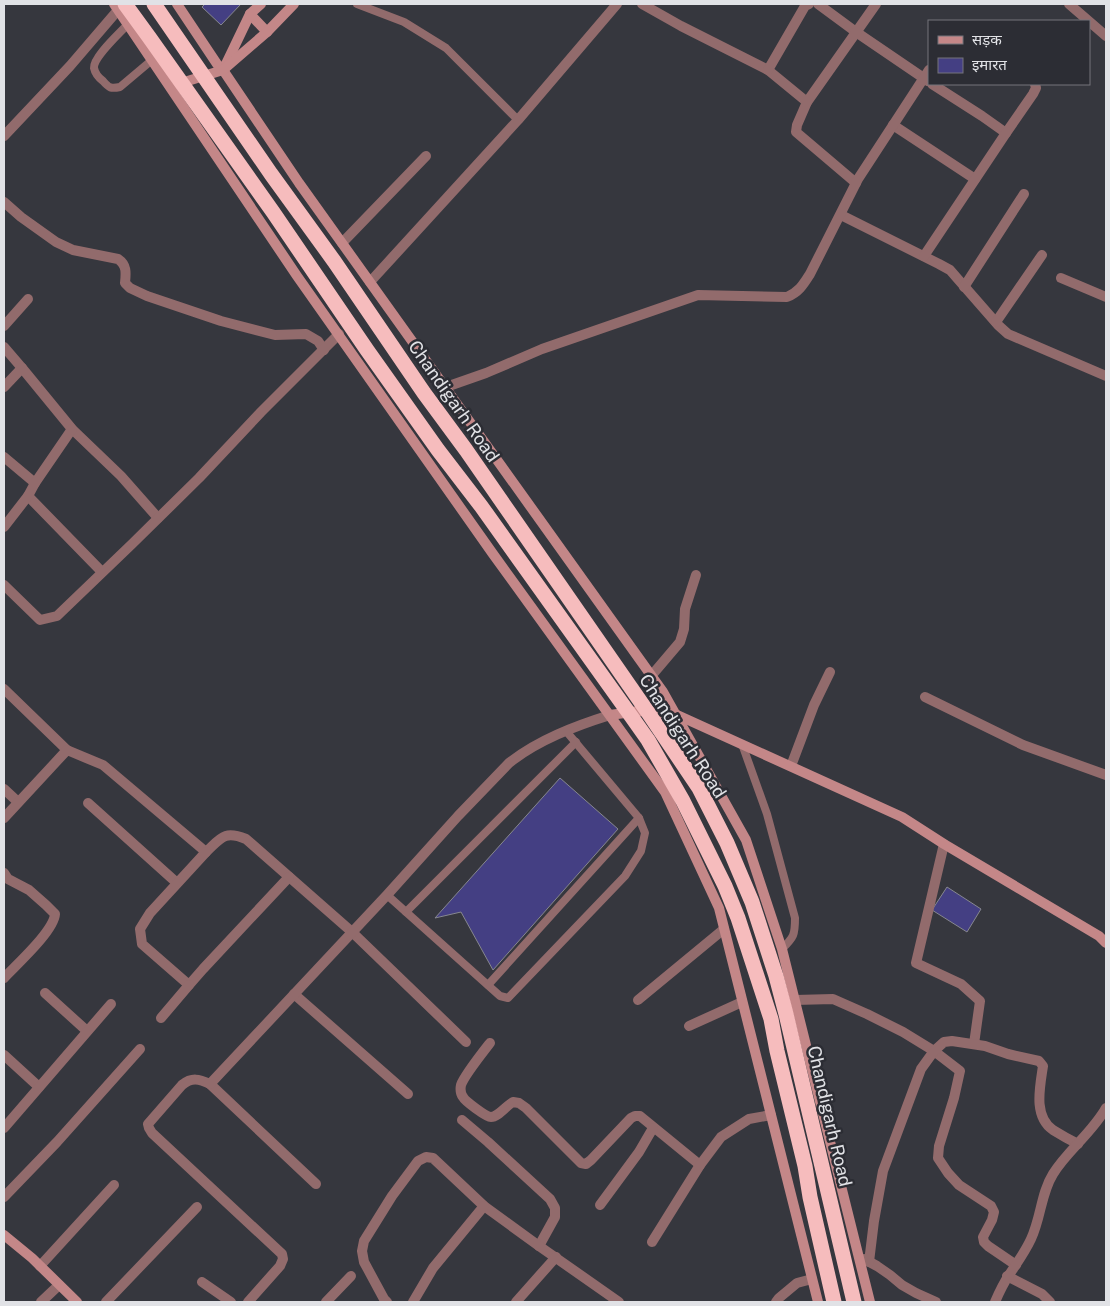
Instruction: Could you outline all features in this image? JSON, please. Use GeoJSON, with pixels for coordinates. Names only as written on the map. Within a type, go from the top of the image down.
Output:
{"type":"FeatureCollection","features":[{"type":"Feature","properties":{"kind":"highway","name":"Chandigarh Road"},"geometry":{"type":"LineString","coordinates":[[154,4],[699,788],[727,843],[752,902],[781,995],[854,1302]]}},
{"type":"Feature","properties":{"kind":"highway"},"geometry":{"type":"LineString","coordinates":[[119,6],[149,37],[273,212],[367,350],[648,740],[683,800],[725,886],[738,918],[766,1004],[805,1166],[810,1197],[834,1302]]}},
{"type":"Feature","properties":{"kind":"main road"},"geometry":{"type":"LineString","coordinates":[[177,4],[299,183],[652,675],[746,840],[782,949],[870,1302]]}},
{"type":"Feature","properties":{"kind":"main road"},"geometry":{"type":"LineString","coordinates":[[223,70],[250,14],[261,4]]}},
{"type":"Feature","properties":{"kind":"main road"},"geometry":{"type":"LineString","coordinates":[[170,86],[223,70],[267,32],[294,4]]}},
{"type":"Feature","properties":{"kind":"main road"},"geometry":{"type":"LineString","coordinates":[[119,6],[128,24],[297,276],[493,554],[665,792],[718,908],[818,1302]]}},
{"type":"Feature","properties":{"kind":"main road"},"geometry":{"type":"LineString","coordinates":[[250,14],[267,32]]}},
{"type":"Feature","properties":{"kind":"main road"},"geometry":{"type":"LineString","coordinates":[[610,716],[639,711],[675,714],[742,744],[902,817],[1106,942]]}},
{"type":"Feature","properties":{"kind":"main road"},"geometry":{"type":"LineString","coordinates":[[4,1235],[40,1266],[77,1302]]}},
{"type":"Feature","properties":{"kind":"street"},"geometry":{"type":"LineString","coordinates":[[370,282],[518,120],[617,4]]}},
{"type":"Feature","properties":{"kind":"street"},"geometry":{"type":"LineString","coordinates":[[642,4],[768,70],[808,102]]}},
{"type":"Feature","properties":{"kind":"street"},"geometry":{"type":"LineString","coordinates":[[768,70],[805,6],[809,4]]}},
{"type":"Feature","properties":{"kind":"street"},"geometry":{"type":"LineString","coordinates":[[446,388],[542,349],[698,296],[786,297],[796,293],[802,287],[856,183],[893,125],[928,78],[856,32],[818,4]]}},
{"type":"Feature","properties":{"kind":"street"},"geometry":{"type":"LineString","coordinates":[[856,183],[796,132],[797,125],[808,102],[876,4]]}},
{"type":"Feature","properties":{"kind":"street"},"geometry":{"type":"LineString","coordinates":[[1069,4],[1088,20]]}},
{"type":"Feature","properties":{"kind":"street"},"geometry":{"type":"LineString","coordinates":[[4,136],[70,66],[119,6]]}},
{"type":"Feature","properties":{"kind":"street"},"geometry":{"type":"LineString","coordinates":[[1090,22],[1106,36]]}},
{"type":"Feature","properties":{"kind":"street"},"geometry":{"type":"LineString","coordinates":[[938,85],[1006,133]]}},
{"type":"Feature","properties":{"kind":"street"},"geometry":{"type":"LineString","coordinates":[[924,256],[1033,94],[1035,85]]}},
{"type":"Feature","properties":{"kind":"street"},"geometry":{"type":"LineString","coordinates":[[893,125],[976,179]]}},
{"type":"Feature","properties":{"kind":"street"},"geometry":{"type":"LineString","coordinates":[[342,243],[426,156]]}},
{"type":"Feature","properties":{"kind":"street"},"geometry":{"type":"LineString","coordinates":[[964,287],[1024,194]]}},
{"type":"Feature","properties":{"kind":"street"},"geometry":{"type":"LineString","coordinates":[[4,202],[21,217],[56,242],[73,250],[118,259],[125,267],[125,283],[130,288],[147,296],[222,322],[275,334],[306,334],[318,341],[324,350]]}},
{"type":"Feature","properties":{"kind":"street"},"geometry":{"type":"LineString","coordinates":[[841,215],[950,270],[1008,334],[1106,376]]}},
{"type":"Feature","properties":{"kind":"street"},"geometry":{"type":"LineString","coordinates":[[996,322],[1042,255]]}},
{"type":"Feature","properties":{"kind":"street"},"geometry":{"type":"LineString","coordinates":[[1061,278],[1106,297]]}},
{"type":"Feature","properties":{"kind":"street"},"geometry":{"type":"LineString","coordinates":[[4,326],[28,299]]}},
{"type":"Feature","properties":{"kind":"street"},"geometry":{"type":"LineString","coordinates":[[4,585],[40,620],[57,616],[199,478],[261,412],[339,334]]}},
{"type":"Feature","properties":{"kind":"street"},"geometry":{"type":"LineString","coordinates":[[4,347],[72,429],[121,476],[158,518]]}},
{"type":"Feature","properties":{"kind":"street"},"geometry":{"type":"LineString","coordinates":[[4,387],[22,368]]}},
{"type":"Feature","properties":{"kind":"street"},"geometry":{"type":"LineString","coordinates":[[4,527],[28,496],[72,429]]}},
{"type":"Feature","properties":{"kind":"street"},"geometry":{"type":"LineString","coordinates":[[4,457],[35,483]]}},
{"type":"Feature","properties":{"kind":"street"},"geometry":{"type":"LineString","coordinates":[[28,496],[102,572]]}},
{"type":"Feature","properties":{"kind":"street"},"geometry":{"type":"LineString","coordinates":[[652,675],[680,642],[684,629],[685,609],[696,576]]}},
{"type":"Feature","properties":{"kind":"street"},"geometry":{"type":"LineString","coordinates":[[790,766],[814,705],[830,672]]}},
{"type":"Feature","properties":{"kind":"street"},"geometry":{"type":"LineString","coordinates":[[4,689],[67,750],[103,765],[206,852]]}},
{"type":"Feature","properties":{"kind":"street"},"geometry":{"type":"LineString","coordinates":[[925,698],[1023,745],[1106,775]]}},
{"type":"Feature","properties":{"kind":"street"},"geometry":{"type":"LineString","coordinates":[[210,1084],[509,762],[524,752],[566,731],[610,716]]}},
{"type":"Feature","properties":{"kind":"street"},"geometry":{"type":"LineString","coordinates":[[4,818],[67,750]]}},
{"type":"Feature","properties":{"kind":"street"},"geometry":{"type":"LineString","coordinates":[[4,789],[18,802]]}},
{"type":"Feature","properties":{"kind":"street"},"geometry":{"type":"LineString","coordinates":[[88,804],[177,883]]}},
{"type":"Feature","properties":{"kind":"street"},"geometry":{"type":"LineString","coordinates":[[189,986],[142,944],[140,929],[150,913],[219,839],[226,835],[236,835],[246,839],[352,932],[466,1042]]}},
{"type":"Feature","properties":{"kind":"street"},"geometry":{"type":"LineString","coordinates":[[944,844],[916,963],[961,984],[980,1001],[974,1044]]}},
{"type":"Feature","properties":{"kind":"street"},"geometry":{"type":"LineString","coordinates":[[4,875],[29,890],[54,914],[54,920],[42,937],[4,978]]}},
{"type":"Feature","properties":{"kind":"street"},"geometry":{"type":"LineString","coordinates":[[160,1018],[289,877]]}},
{"type":"Feature","properties":{"kind":"street"},"geometry":{"type":"LineString","coordinates":[[638,1000],[724,929]]}},
{"type":"Feature","properties":{"kind":"street"},"geometry":{"type":"LineString","coordinates":[[45,993],[87,1031]]}},
{"type":"Feature","properties":{"kind":"street"},"geometry":{"type":"LineString","coordinates":[[294,994],[408,1094]]}},
{"type":"Feature","properties":{"kind":"street"},"geometry":{"type":"LineString","coordinates":[[795,1000],[833,999],[903,1032],[934,1051],[960,1071],[938,1158],[959,1185],[991,1206],[994,1212],[992,1220],[983,1236],[984,1242],[1016,1265]]}},
{"type":"Feature","properties":{"kind":"street"},"geometry":{"type":"LineString","coordinates":[[689,1026],[742,1002]]}},
{"type":"Feature","properties":{"kind":"street"},"geometry":{"type":"LineString","coordinates":[[4,1128],[111,1004]]}},
{"type":"Feature","properties":{"kind":"street"},"geometry":{"type":"LineString","coordinates":[[869,1262],[883,1171],[921,1069],[934,1051],[944,1042],[952,1041],[974,1044],[1039,1061],[1043,1066],[1040,1096],[1042,1117],[1052,1129],[1078,1144]]}},
{"type":"Feature","properties":{"kind":"street"},"geometry":{"type":"LineString","coordinates":[[490,1043],[462,1082],[460,1091],[463,1098],[487,1116],[493,1118],[513,1102],[519,1103],[581,1163],[586,1164],[631,1118],[640,1116],[700,1165]]}},
{"type":"Feature","properties":{"kind":"street"},"geometry":{"type":"LineString","coordinates":[[4,1196],[57,1142],[140,1049]]}},
{"type":"Feature","properties":{"kind":"street"},"geometry":{"type":"LineString","coordinates":[[4,1055],[39,1087]]}},
{"type":"Feature","properties":{"kind":"street"},"geometry":{"type":"LineString","coordinates":[[248,1302],[280,1266],[283,1260],[282,1254],[152,1133],[148,1124],[182,1085],[193,1079],[200,1080],[210,1084],[316,1184]]}},
{"type":"Feature","properties":{"kind":"street"},"geometry":{"type":"LineString","coordinates":[[995,1302],[1007,1276],[1022,1258],[1032,1239],[1048,1182],[1062,1162],[1092,1129],[1106,1108]]}},
{"type":"Feature","properties":{"kind":"street"},"geometry":{"type":"LineString","coordinates":[[652,1242],[700,1165],[721,1137],[749,1119],[771,1115]]}},
{"type":"Feature","properties":{"kind":"street"},"geometry":{"type":"LineString","coordinates":[[462,1120],[550,1199],[555,1208],[555,1217],[539,1246]]}},
{"type":"Feature","properties":{"kind":"street"},"geometry":{"type":"LineString","coordinates":[[600,1205],[639,1152],[653,1128]]}},
{"type":"Feature","properties":{"kind":"street"},"geometry":{"type":"LineString","coordinates":[[387,1302],[364,1262],[362,1251],[364,1241],[392,1196],[418,1161],[426,1157],[433,1158],[484,1206],[619,1302]]}},
{"type":"Feature","properties":{"kind":"street"},"geometry":{"type":"LineString","coordinates":[[40,1266],[114,1185]]}},
{"type":"Feature","properties":{"kind":"street"},"geometry":{"type":"LineString","coordinates":[[413,1302],[433,1268],[484,1206]]}},
{"type":"Feature","properties":{"kind":"street"},"geometry":{"type":"LineString","coordinates":[[106,1302],[197,1207]]}},
{"type":"Feature","properties":{"kind":"street"},"geometry":{"type":"LineString","coordinates":[[516,1302],[556,1257]]}},
{"type":"Feature","properties":{"kind":"street"},"geometry":{"type":"LineString","coordinates":[[859,1257],[890,1275],[902,1285],[936,1302]]}},
{"type":"Feature","properties":{"kind":"street"},"geometry":{"type":"LineString","coordinates":[[326,1302],[351,1276]]}},
{"type":"Feature","properties":{"kind":"street"},"geometry":{"type":"LineString","coordinates":[[1007,1276],[1042,1294],[1050,1302]]}},
{"type":"Feature","properties":{"kind":"street"},"geometry":{"type":"LineString","coordinates":[[776,1302],[797,1283],[812,1279]]}},
{"type":"Feature","properties":{"kind":"street"},"geometry":{"type":"LineString","coordinates":[[202,1282],[231,1302]]}},
{"type":"Feature","properties":{"kind":"street"},"geometry":{"type":"LineString","coordinates":[[41,1302],[59,1285]]}},
{"type":"Feature","properties":{"kind":"lane"},"geometry":{"type":"LineString","coordinates":[[357,4],[404,22],[446,48],[518,120]]}},
{"type":"Feature","properties":{"kind":"lane"},"geometry":{"type":"LineString","coordinates":[[128,24],[96,59],[94,68],[97,75],[108,88],[113,89],[120,87],[152,60]]}},
{"type":"Feature","properties":{"kind":"lane"},"geometry":{"type":"LineString","coordinates":[[387,895],[500,996],[508,998],[625,876],[641,851],[645,833],[639,818],[566,731]]}},
{"type":"Feature","properties":{"kind":"lane"},"geometry":{"type":"LineString","coordinates":[[406,912],[576,742]]}},
{"type":"Feature","properties":{"kind":"lane"},"geometry":{"type":"LineString","coordinates":[[742,744],[768,814],[795,918],[795,931],[792,939],[782,949]]}},
{"type":"Feature","properties":{"kind":"lane"},"geometry":{"type":"LineString","coordinates":[[488,985],[639,818]]}},
{"type":"Feature","properties":{"kind":"building"},"geometry":{"type":"Polygon","coordinates":[[[205,4],[241,4],[221,25],[202,7],[205,4]]]}},
{"type":"Feature","properties":{"kind":"building"},"geometry":{"type":"Polygon","coordinates":[[[560,778],[618,829],[493,970],[461,912],[435,918],[560,778]]]}},
{"type":"Feature","properties":{"kind":"building"},"geometry":{"type":"Polygon","coordinates":[[[947,887],[981,909],[967,932],[932,910],[947,887]]]}}]}
